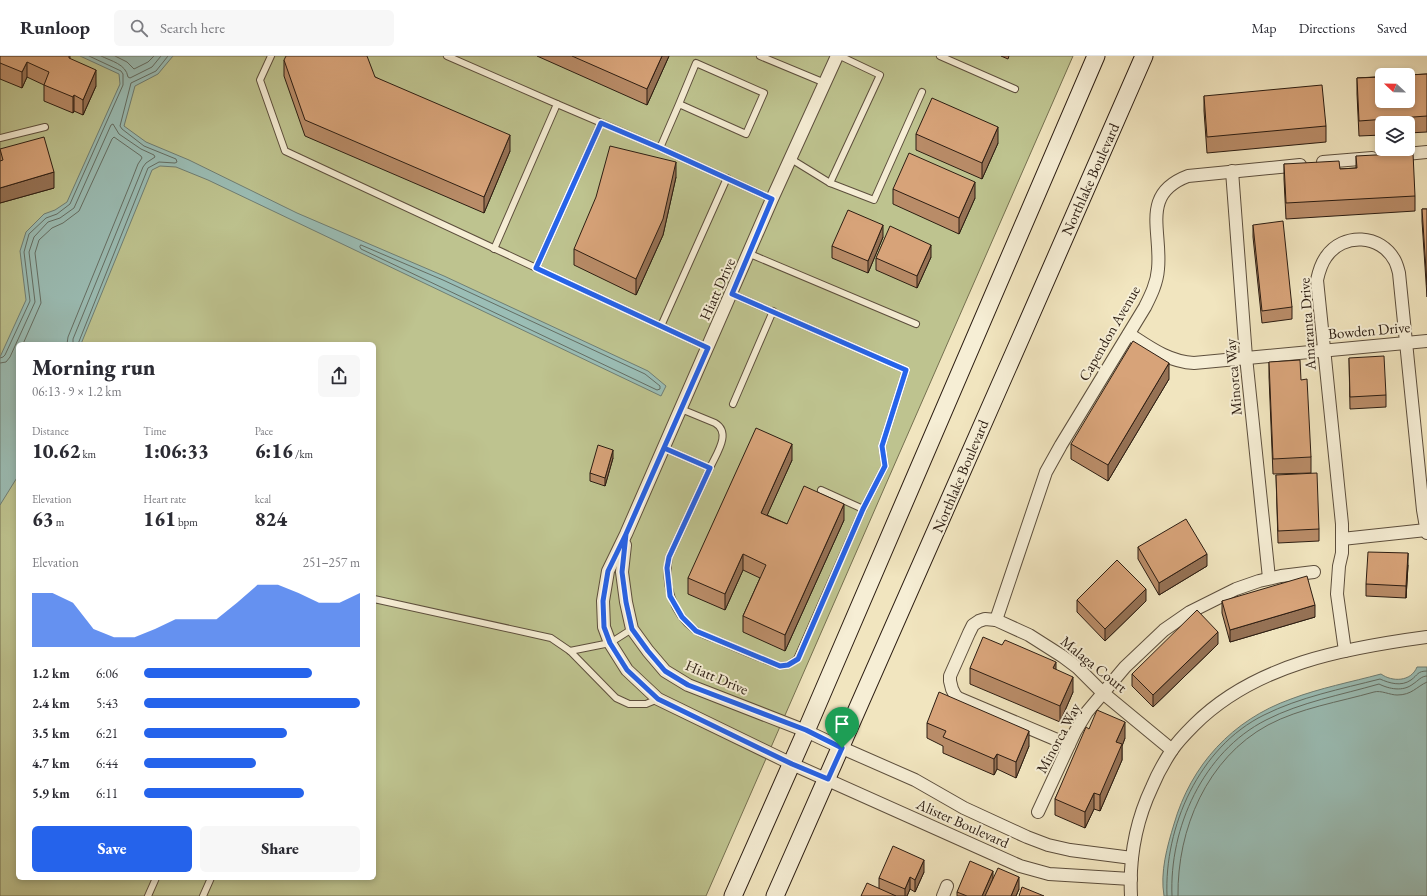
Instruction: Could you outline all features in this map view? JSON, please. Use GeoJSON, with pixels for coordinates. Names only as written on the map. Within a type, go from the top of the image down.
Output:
{"type":"FeatureCollection","features":[{"type":"Feature","properties":{"kind":"main road"},"geometry":{"type":"LineString","coordinates":[[733,896],[792,764],[1096,56]]}},
{"type":"Feature","properties":{"kind":"main road","name":"Northlake Boulevard"},"geometry":{"type":"LineString","coordinates":[[775,896],[842,748],[1144,56]]}},
{"type":"Feature","properties":{"kind":"street","name":"Hiatt Drive"},"geometry":{"type":"LineString","coordinates":[[792,764],[658,699],[627,670],[610,643],[604,627],[603,601],[608,571],[682,409],[750,254],[772,199],[824,83],[838,56]]}},
{"type":"Feature","properties":{"kind":"street","name":"Capendon Avenue"},"geometry":{"type":"LineString","coordinates":[[996,620],[1046,472],[1152,294],[1158,270],[1159,252],[1156,213],[1163,194],[1170,185],[1177,180],[1188,176],[1427,152]]}},
{"type":"Feature","properties":{"kind":"street","name":"Minorca Way"},"geometry":{"type":"LineString","coordinates":[[1232,171],[1246,357],[1269,578]]}},
{"type":"Feature","properties":{"kind":"street","name":"Amaranta Drive"},"geometry":{"type":"LineString","coordinates":[[1345,651],[1337,594],[1342,524],[1318,285],[1319,272],[1327,256],[1333,249],[1346,241],[1367,239],[1384,247],[1395,261],[1399,273],[1423,510],[1427,532]]}},
{"type":"Feature","properties":{"kind":"street","name":"Bowden Drive"},"geometry":{"type":"LineString","coordinates":[[1129,334],[1164,356],[1184,363],[1427,341]]}},
{"type":"Feature","properties":{"kind":"street"},"geometry":{"type":"LineString","coordinates":[[1342,539],[1427,532]]}},
{"type":"Feature","properties":{"kind":"street","name":"Hiatt Drive"},"geometry":{"type":"LineString","coordinates":[[626,534],[622,572],[626,602],[632,629],[665,671],[688,685],[806,730]]}},
{"type":"Feature","properties":{"kind":"street","name":"Minorca Way"},"geometry":{"type":"LineString","coordinates":[[1038,812],[1069,745],[1087,712],[1125,667],[1164,630],[1190,612],[1236,589],[1269,578],[1314,572]]}},
{"type":"Feature","properties":{"kind":"street"},"geometry":{"type":"LineString","coordinates":[[996,620],[985,619],[973,625],[950,676],[950,681],[955,695],[958,698],[1069,745]]}},
{"type":"Feature","properties":{"kind":"street","name":"Malaga Court"},"geometry":{"type":"LineString","coordinates":[[996,620],[1029,635],[1062,656],[1078,668],[1103,693],[1172,750]]}},
{"type":"Feature","properties":{"kind":"street"},"geometry":{"type":"LineString","coordinates":[[1131,896],[1131,869],[1134,842],[1142,808],[1157,776],[1172,750],[1203,716],[1239,690],[1262,677],[1289,666],[1371,645],[1427,637]]}},
{"type":"Feature","properties":{"kind":"street","name":"Alister Boulevard"},"geometry":{"type":"LineString","coordinates":[[806,730],[842,748],[915,780],[964,808],[1026,837],[1048,845],[1070,850],[1131,869]]}},
{"type":"Feature","properties":{"kind":"street","name":"Alister Boulevard"},"geometry":{"type":"LineString","coordinates":[[792,764],[1020,866],[1049,874],[1131,869]]}},
{"type":"Feature","properties":{"kind":"lane"},"geometry":{"type":"LineString","coordinates":[[271,56],[260,80],[285,151],[708,348]]}},
{"type":"Feature","properties":{"kind":"lane"},"geometry":{"type":"LineString","coordinates":[[447,56],[660,148],[772,199]]}},
{"type":"Feature","properties":{"kind":"lane"},"geometry":{"type":"LineString","coordinates":[[760,56],[824,83]]}},
{"type":"Feature","properties":{"kind":"lane"},"geometry":{"type":"LineString","coordinates":[[830,183],[880,74],[838,56]]}},
{"type":"Feature","properties":{"kind":"lane"},"geometry":{"type":"LineString","coordinates":[[940,56],[1015,89]]}},
{"type":"Feature","properties":{"kind":"lane"},"geometry":{"type":"LineString","coordinates":[[660,148],[678,104],[696,63],[764,93],[746,134],[678,104]]}},
{"type":"Feature","properties":{"kind":"lane"},"geometry":{"type":"LineString","coordinates":[[791,159],[830,183],[874,200],[922,92]]}},
{"type":"Feature","properties":{"kind":"lane"},"geometry":{"type":"LineString","coordinates":[[494,249],[557,104]]}},
{"type":"Feature","properties":{"kind":"lane"},"geometry":{"type":"LineString","coordinates":[[536,268],[601,123]]}},
{"type":"Feature","properties":{"kind":"lane"},"geometry":{"type":"LineString","coordinates":[[0,138],[45,127]]}},
{"type":"Feature","properties":{"kind":"lane"},"geometry":{"type":"LineString","coordinates":[[661,326],[727,178]]}},
{"type":"Feature","properties":{"kind":"lane"},"geometry":{"type":"LineString","coordinates":[[750,254],[916,324]]}},
{"type":"Feature","properties":{"kind":"lane"},"geometry":{"type":"LineString","coordinates":[[682,409],[718,425],[723,432],[723,438],[669,557],[667,568],[670,596],[682,617],[696,631],[780,666],[788,665],[798,659],[863,509],[885,466],[882,446],[906,370],[732,294]]}},
{"type":"Feature","properties":{"kind":"lane"},"geometry":{"type":"LineString","coordinates":[[733,404],[773,312]]}},
{"type":"Feature","properties":{"kind":"lane"},"geometry":{"type":"LineString","coordinates":[[664,448],[710,468]]}},
{"type":"Feature","properties":{"kind":"lane"},"geometry":{"type":"LineString","coordinates":[[821,490],[863,509]]}},
{"type":"Feature","properties":{"kind":"lane"},"geometry":{"type":"LineString","coordinates":[[376,599],[551,638],[570,651],[616,698],[628,704],[646,704],[658,699]]}},
{"type":"Feature","properties":{"kind":"lane"},"geometry":{"type":"LineString","coordinates":[[570,651],[610,643],[632,629]]}},
{"type":"Feature","properties":{"kind":"lane"},"geometry":{"type":"LineString","coordinates":[[148,896],[155,880]]}},
{"type":"Feature","properties":{"kind":"lane"},"geometry":{"type":"LineString","coordinates":[[203,896],[210,880]]}},
{"type":"Feature","properties":{"kind":"green space"},"geometry":{"type":"Polygon","coordinates":[[[0,56],[1073,56],[706,896],[0,896],[0,56]]]}},
{"type":"Feature","properties":{"kind":"water"},"geometry":{"type":"Polygon","coordinates":[[[80,56],[173,56],[158,74],[135,86],[124,126],[146,142],[189,160],[297,213],[444,276],[648,371],[666,386],[661,396],[208,180],[176,167],[160,166],[152,170],[82,342],[16,342],[16,479],[0,505],[0,357],[26,300],[20,251],[26,232],[44,214],[55,210],[67,202],[120,84],[119,74],[80,56]]]}},
{"type":"Feature","properties":{"kind":"water"},"geometry":{"type":"Polygon","coordinates":[[[1417,667],[1427,667],[1427,896],[1164,896],[1163,878],[1165,860],[1171,833],[1181,803],[1203,764],[1217,747],[1233,732],[1250,719],[1270,708],[1302,695],[1381,674],[1385,677],[1396,679],[1406,678],[1414,672],[1417,667]]]}},
{"type":"Feature","properties":{"kind":"building"},"geometry":{"type":"Polygon","coordinates":[[[0,56],[69,56],[69,58],[96,70],[83,100],[74,95],[73,97],[44,85],[49,72],[27,62],[22,72],[0,63],[0,56]]]}},
{"type":"Feature","properties":{"kind":"building"},"geometry":{"type":"Polygon","coordinates":[[[286,56],[367,56],[375,77],[510,135],[484,197],[305,120],[284,60],[286,56]]]}},
{"type":"Feature","properties":{"kind":"building"},"geometry":{"type":"Polygon","coordinates":[[[572,56],[662,56],[647,89],[572,56]]]}},
{"type":"Feature","properties":{"kind":"building"},"geometry":{"type":"Polygon","coordinates":[[[1427,74],[1427,116],[1375,116],[1375,120],[1359,121],[1357,78],[1375,77],[1375,108],[1415,108],[1415,75],[1427,74]]]}},
{"type":"Feature","properties":{"kind":"building"},"geometry":{"type":"Polygon","coordinates":[[[1322,85],[1326,126],[1207,137],[1204,96],[1322,85]]]}},
{"type":"Feature","properties":{"kind":"building"},"geometry":{"type":"Polygon","coordinates":[[[932,98],[998,127],[982,163],[916,134],[932,98]]]}},
{"type":"Feature","properties":{"kind":"building"},"geometry":{"type":"Polygon","coordinates":[[[44,137],[54,172],[0,188],[0,161],[3,160],[0,149],[44,137]]]}},
{"type":"Feature","properties":{"kind":"building"},"geometry":{"type":"Polygon","coordinates":[[[610,146],[676,162],[663,219],[636,279],[574,249],[596,197],[610,146]]]}},
{"type":"Feature","properties":{"kind":"building"},"geometry":{"type":"Polygon","coordinates":[[[909,153],[975,182],[959,218],[893,189],[909,153]]]}},
{"type":"Feature","properties":{"kind":"building"},"geometry":{"type":"Polygon","coordinates":[[[1356,156],[1413,156],[1415,196],[1286,203],[1284,164],[1339,161],[1340,169],[1357,168],[1356,156]]]}},
{"type":"Feature","properties":{"kind":"building"},"geometry":{"type":"Polygon","coordinates":[[[1422,209],[1427,209],[1427,285],[1422,209]]]}},
{"type":"Feature","properties":{"kind":"building"},"geometry":{"type":"Polygon","coordinates":[[[848,210],[883,225],[868,261],[832,246],[848,210]]]}},
{"type":"Feature","properties":{"kind":"building"},"geometry":{"type":"Polygon","coordinates":[[[1283,221],[1292,307],[1262,311],[1253,225],[1283,221]]]}},
{"type":"Feature","properties":{"kind":"building"},"geometry":{"type":"Polygon","coordinates":[[[890,226],[931,245],[917,276],[876,258],[890,226]]]}},
{"type":"Feature","properties":{"kind":"building"},"geometry":{"type":"Polygon","coordinates":[[[1133,341],[1169,363],[1108,465],[1071,444],[1133,341]]]}},
{"type":"Feature","properties":{"kind":"building"},"geometry":{"type":"Polygon","coordinates":[[[1384,356],[1386,395],[1350,397],[1349,358],[1384,356]]]}},
{"type":"Feature","properties":{"kind":"building"},"geometry":{"type":"Polygon","coordinates":[[[1300,360],[1301,380],[1307,379],[1311,457],[1273,459],[1269,362],[1300,360]]]}},
{"type":"Feature","properties":{"kind":"building"},"geometry":{"type":"Polygon","coordinates":[[[756,428],[792,444],[761,513],[787,524],[804,486],[844,504],[785,635],[743,616],[766,565],[743,554],[725,594],[688,578],[756,428]]]}},
{"type":"Feature","properties":{"kind":"building"},"geometry":{"type":"Polygon","coordinates":[[[598,445],[613,450],[605,478],[590,473],[598,445]]]}},
{"type":"Feature","properties":{"kind":"building"},"geometry":{"type":"Polygon","coordinates":[[[1317,473],[1319,529],[1278,531],[1276,475],[1317,473]]]}},
{"type":"Feature","properties":{"kind":"building"},"geometry":{"type":"Polygon","coordinates":[[[1186,519],[1207,554],[1159,583],[1138,547],[1186,519]]]}},
{"type":"Feature","properties":{"kind":"building"},"geometry":{"type":"Polygon","coordinates":[[[1368,552],[1408,553],[1406,586],[1366,584],[1368,552]]]}},
{"type":"Feature","properties":{"kind":"building"},"geometry":{"type":"Polygon","coordinates":[[[1117,560],[1146,589],[1105,629],[1077,600],[1117,560]]]}},
{"type":"Feature","properties":{"kind":"building"},"geometry":{"type":"Polygon","coordinates":[[[1307,576],[1315,605],[1230,630],[1222,601],[1307,576]]]}},
{"type":"Feature","properties":{"kind":"building"},"geometry":{"type":"Polygon","coordinates":[[[1197,610],[1218,632],[1153,695],[1132,674],[1197,610]]]}},
{"type":"Feature","properties":{"kind":"building"},"geometry":{"type":"Polygon","coordinates":[[[983,637],[1002,645],[1005,640],[1056,662],[1053,668],[1073,677],[1060,706],[970,668],[983,637]]]}},
{"type":"Feature","properties":{"kind":"building"},"geometry":{"type":"Polygon","coordinates":[[[939,692],[1029,731],[1016,762],[997,754],[994,759],[943,737],[946,731],[927,723],[939,692]]]}},
{"type":"Feature","properties":{"kind":"building"},"geometry":{"type":"Polygon","coordinates":[[[1097,710],[1125,722],[1116,742],[1122,744],[1100,795],[1094,793],[1085,812],[1055,799],[1086,727],[1089,729],[1097,710]]]}},
{"type":"Feature","properties":{"kind":"building"},"geometry":{"type":"Polygon","coordinates":[[[893,846],[924,860],[915,880],[910,877],[905,889],[879,878],[893,846]]]}},
{"type":"Feature","properties":{"kind":"building"},"geometry":{"type":"Polygon","coordinates":[[[970,861],[993,871],[982,896],[967,896],[957,892],[970,861]]]}},
{"type":"Feature","properties":{"kind":"building"},"geometry":{"type":"Polygon","coordinates":[[[998,868],[1019,877],[1011,896],[985,896],[998,868]]]}},
{"type":"Feature","properties":{"kind":"building"},"geometry":{"type":"Polygon","coordinates":[[[867,883],[896,896],[861,896],[867,883]]]}},
{"type":"Feature","properties":{"kind":"building"},"geometry":{"type":"Polygon","coordinates":[[[1022,887],[1044,896],[1019,896],[1022,887]]]}},
{"type":"Feature","properties":{"kind":"route"},"geometry":{"type":"LineString","coordinates":[[842,748],[806,730],[688,685],[665,671],[632,629],[626,602],[622,572],[626,534],[708,348],[536,268],[601,123],[772,199],[732,294],[906,370],[882,446],[885,466],[863,509],[798,659],[788,665],[780,666],[696,631],[682,617],[674,605],[670,596],[668,582],[667,568],[669,557],[710,468],[664,448],[626,534],[608,571],[603,601],[604,627],[610,643],[627,670],[658,699],[792,764],[828,779],[842,748]]}}]}
